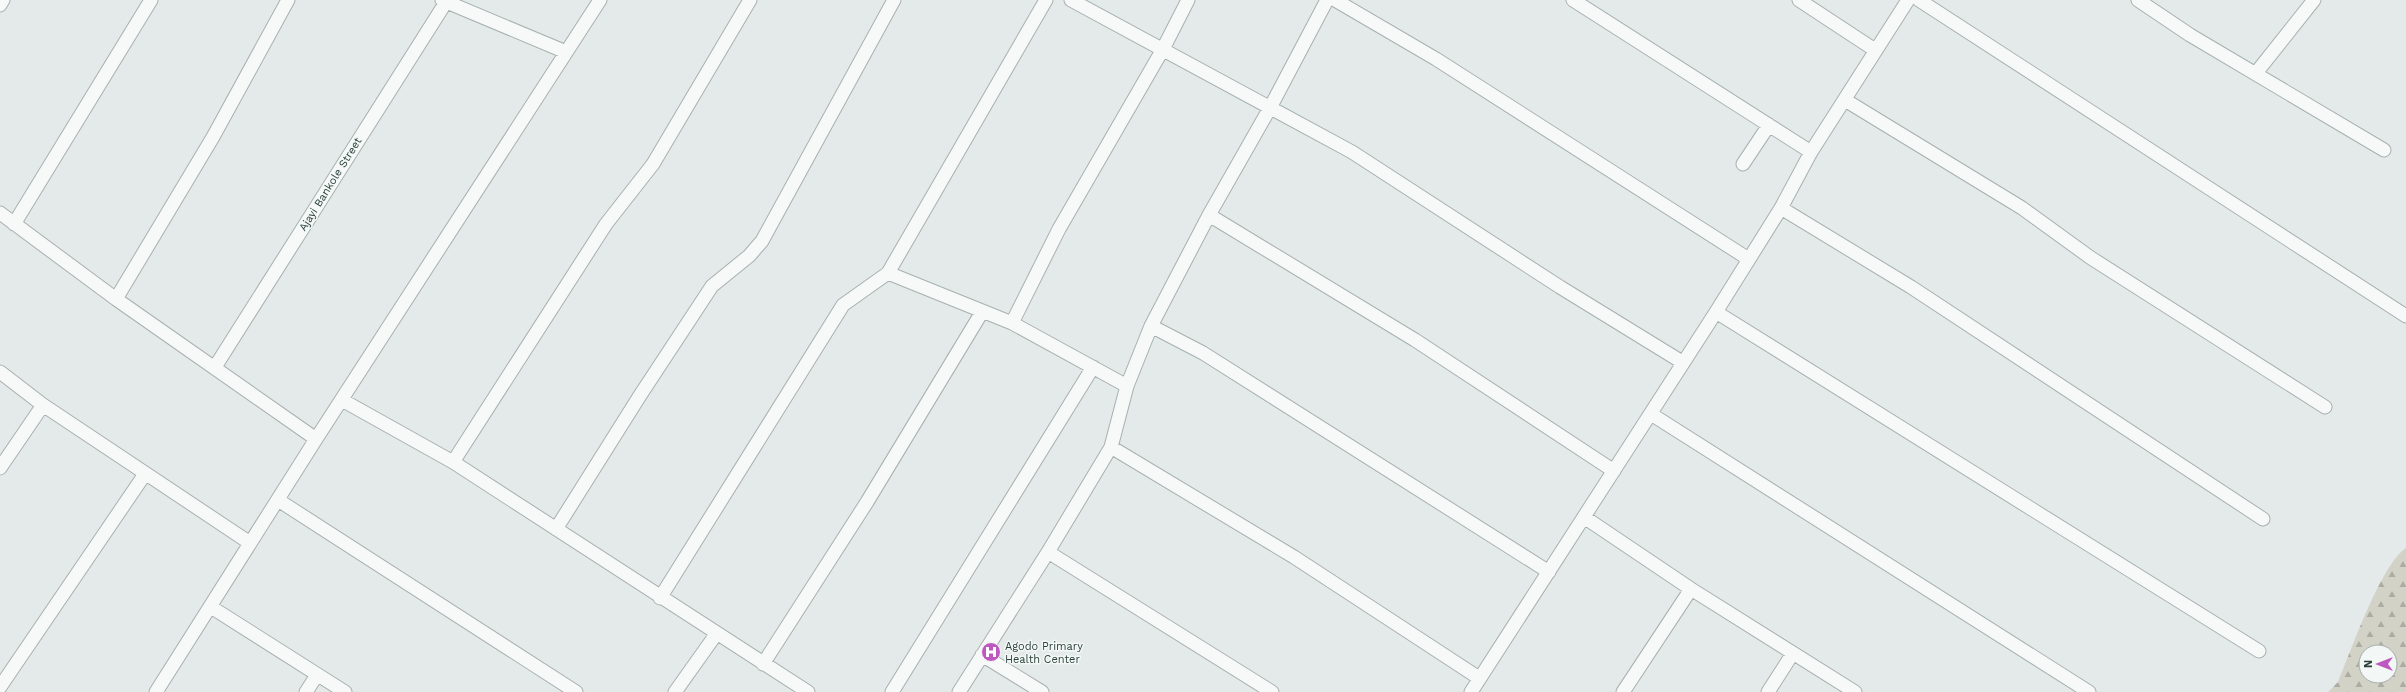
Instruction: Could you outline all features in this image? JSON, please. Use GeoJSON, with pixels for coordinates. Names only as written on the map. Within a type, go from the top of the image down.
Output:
{"type":"FeatureCollection","features":[{"type":"Feature","properties":{"kind":"street"},"geometry":{"type":"LineString","coordinates":[[0,5],[3,0]]}},
{"type":"Feature","properties":{"kind":"street"},"geometry":{"type":"LineString","coordinates":[[14,224],[151,0]]}},
{"type":"Feature","properties":{"kind":"street"},"geometry":{"type":"LineString","coordinates":[[116,299],[213,137],[288,0]]}},
{"type":"Feature","properties":{"kind":"street"},"geometry":{"type":"LineString","coordinates":[[156,692],[316,439],[600,0]]}},
{"type":"Feature","properties":{"kind":"street"},"geometry":{"type":"LineString","coordinates":[[453,462],[606,224],[653,164],[750,0]]}},
{"type":"Feature","properties":{"kind":"street"},"geometry":{"type":"LineString","coordinates":[[556,529],[639,397],[712,286],[749,256],[762,241],[894,0]]}},
{"type":"Feature","properties":{"kind":"street"},"geometry":{"type":"LineString","coordinates":[[660,598],[843,305],[888,273],[1046,0]]}},
{"type":"Feature","properties":{"kind":"street"},"geometry":{"type":"LineString","coordinates":[[1071,0],[1271,106],[1352,152],[1560,287],[1682,362]]}},
{"type":"Feature","properties":{"kind":"street"},"geometry":{"type":"LineString","coordinates":[[1012,323],[1059,229],[1163,49],[1188,0]]}},
{"type":"Feature","properties":{"kind":"street"},"geometry":{"type":"LineString","coordinates":[[959,692],[1048,552],[1111,447],[1127,386],[1151,326],[1209,215],[1271,106],[1326,0]]}},
{"type":"Feature","properties":{"kind":"street"},"geometry":{"type":"LineString","coordinates":[[1335,0],[1436,59],[1747,258]]}},
{"type":"Feature","properties":{"kind":"street"},"geometry":{"type":"LineString","coordinates":[[1573,0],[1811,152]]}},
{"type":"Feature","properties":{"kind":"street"},"geometry":{"type":"LineString","coordinates":[[1799,0],[1875,50]]}},
{"type":"Feature","properties":{"kind":"street"},"geometry":{"type":"LineString","coordinates":[[1471,692],[1651,414],[1682,362],[1716,312],[1747,258],[1780,208],[1811,152],[1908,0]]}},
{"type":"Feature","properties":{"kind":"street"},"geometry":{"type":"LineString","coordinates":[[1919,0],[2406,316]]}},
{"type":"Feature","properties":{"kind":"street"},"geometry":{"type":"LineString","coordinates":[[2138,0],[2190,36],[2256,73],[2384,150]]}},
{"type":"Feature","properties":{"kind":"street"},"geometry":{"type":"LineString","coordinates":[[2256,73],[2314,0]]}},
{"type":"Feature","properties":{"kind":"street"},"geometry":{"type":"LineString","coordinates":[[444,1],[566,52]]}},
{"type":"Feature","properties":{"kind":"street","name":"Ajayi Bankole Street"},"geometry":{"type":"LineString","coordinates":[[215,367],[444,1]]}},
{"type":"Feature","properties":{"kind":"street"},"geometry":{"type":"LineString","coordinates":[[1845,100],[2022,208],[2091,258],[2325,407]]}},
{"type":"Feature","properties":{"kind":"street"},"geometry":{"type":"LineString","coordinates":[[1743,164],[1769,125]]}},
{"type":"Feature","properties":{"kind":"street"},"geometry":{"type":"LineString","coordinates":[[1780,208],[1911,287],[2263,520]]}},
{"type":"Feature","properties":{"kind":"street"},"geometry":{"type":"LineString","coordinates":[[0,214],[116,299],[316,439]]}},
{"type":"Feature","properties":{"kind":"street"},"geometry":{"type":"LineString","coordinates":[[1209,215],[1415,340],[1614,471]]}},
{"type":"Feature","properties":{"kind":"street"},"geometry":{"type":"LineString","coordinates":[[888,273],[1012,323],[1127,386]]}},
{"type":"Feature","properties":{"kind":"street"},"geometry":{"type":"LineString","coordinates":[[763,664],[867,502],[982,312]]}},
{"type":"Feature","properties":{"kind":"street"},"geometry":{"type":"LineString","coordinates":[[1716,312],[2259,651]]}},
{"type":"Feature","properties":{"kind":"street"},"geometry":{"type":"LineString","coordinates":[[1151,326],[1203,353],[1549,572]]}},
{"type":"Feature","properties":{"kind":"street"},"geometry":{"type":"LineString","coordinates":[[892,692],[1093,367]]}},
{"type":"Feature","properties":{"kind":"street"},"geometry":{"type":"LineString","coordinates":[[0,372],[43,405],[250,543]]}},
{"type":"Feature","properties":{"kind":"street"},"geometry":{"type":"LineString","coordinates":[[342,400],[453,462],[660,598],[808,692]]}},
{"type":"Feature","properties":{"kind":"street"},"geometry":{"type":"LineString","coordinates":[[0,468],[43,405]]}},
{"type":"Feature","properties":{"kind":"street"},"geometry":{"type":"LineString","coordinates":[[1651,414],[2089,692]]}},
{"type":"Feature","properties":{"kind":"street"},"geometry":{"type":"LineString","coordinates":[[1111,447],[1294,557],[1479,678]]}},
{"type":"Feature","properties":{"kind":"street"},"geometry":{"type":"LineString","coordinates":[[0,686],[145,474]]}},
{"type":"Feature","properties":{"kind":"street"},"geometry":{"type":"LineString","coordinates":[[278,500],[576,692]]}},
{"type":"Feature","properties":{"kind":"street"},"geometry":{"type":"LineString","coordinates":[[1584,517],[1691,589],[1856,692]]}},
{"type":"Feature","properties":{"kind":"street"},"geometry":{"type":"LineString","coordinates":[[1048,552],[1272,692]]}},
{"type":"Feature","properties":{"kind":"street"},"geometry":{"type":"LineString","coordinates":[[1623,692],[1691,589]]}},
{"type":"Feature","properties":{"kind":"street"},"geometry":{"type":"LineString","coordinates":[[211,607],[345,692]]}},
{"type":"Feature","properties":{"kind":"street"},"geometry":{"type":"LineString","coordinates":[[675,692],[717,633]]}},
{"type":"Feature","properties":{"kind":"street"},"geometry":{"type":"LineString","coordinates":[[1768,692],[1793,653]]}},
{"type":"Feature","properties":{"kind":"street"},"geometry":{"type":"LineString","coordinates":[[982,655],[1042,692]]}},
{"type":"Feature","properties":{"kind":"street"},"geometry":{"type":"LineString","coordinates":[[306,692],[317,675]]}},
{"type":"Feature","properties":{"kind":"green space"},"geometry":{"type":"Polygon","coordinates":[[[2406,548],[2406,692],[2328,692],[2338,682],[2368,609],[2387,571],[2396,557],[2406,548]]]}},
{"type":"Feature","properties":{"kind":"place","name":"Agodo Primary Health Center"},"geometry":{"type":"Point","coordinates":[991,652]}}]}
